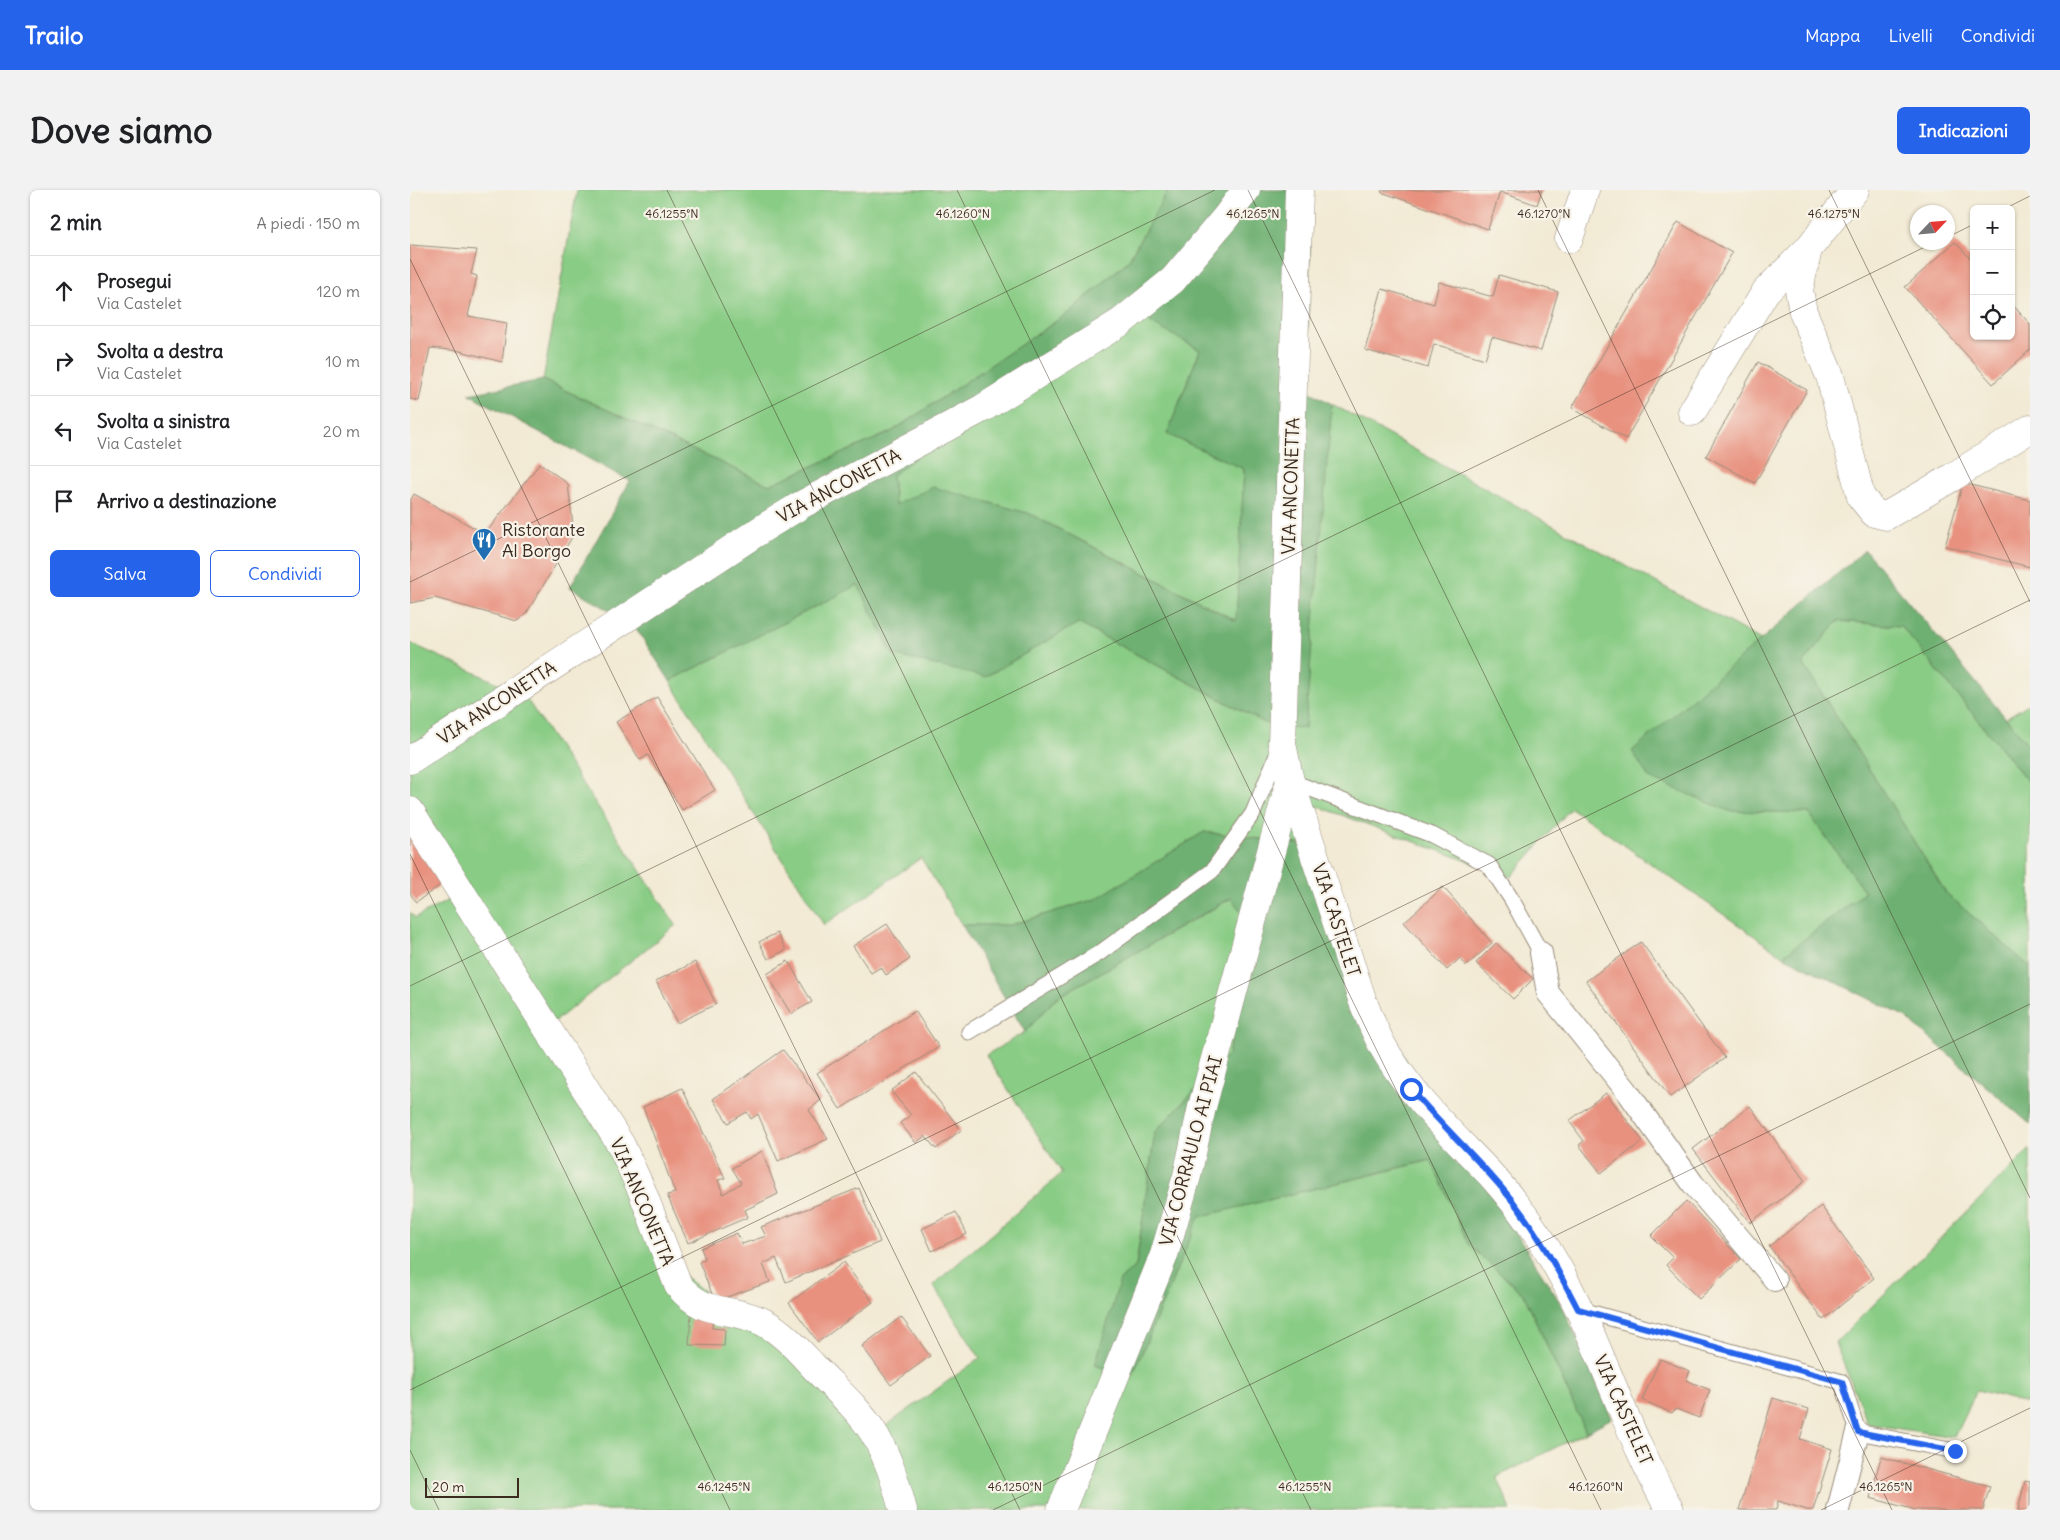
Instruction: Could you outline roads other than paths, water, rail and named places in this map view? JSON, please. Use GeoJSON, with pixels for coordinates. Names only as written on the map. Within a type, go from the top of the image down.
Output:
{"type":"FeatureCollection","features":[{"type":"Feature","properties":{"kind":"street","name":"VIA ANCONETTA"},"geometry":{"type":"LineString","coordinates":[[410,760],[764,527],[801,505],[983,408],[1120,322],[1172,280],[1226,217],[1246,190]]}},
{"type":"Feature","properties":{"kind":"street","name":"VIA ANCONETTA"},"geometry":{"type":"LineString","coordinates":[[1290,781],[1282,744],[1299,190]]}},
{"type":"Feature","properties":{"kind":"street"},"geometry":{"type":"LineString","coordinates":[[1569,239],[1585,190]]}},
{"type":"Feature","properties":{"kind":"street"},"geometry":{"type":"LineString","coordinates":[[1692,412],[1766,291],[1808,249],[1854,190]]}},
{"type":"Feature","properties":{"kind":"street"},"geometry":{"type":"LineString","coordinates":[[1808,249],[1799,290],[1802,312],[1830,376],[1861,497],[1874,513],[1886,516],[1952,478],[2030,429]]}},
{"type":"Feature","properties":{"kind":"street","name":"VIA CASTELET"},"geometry":{"type":"LineString","coordinates":[[1290,781],[1363,1002],[1390,1060],[1434,1116],[1492,1176],[1542,1241],[1578,1309],[1648,1467],[1670,1510]]}},
{"type":"Feature","properties":{"kind":"street","name":"VIA CORRAULO AI PIAI"},"geometry":{"type":"LineString","coordinates":[[1061,1510],[1164,1255],[1187,1176],[1216,1054],[1290,781]]}},
{"type":"Feature","properties":{"kind":"street","name":"VIA ANCONETTA"},"geometry":{"type":"LineString","coordinates":[[410,811],[622,1145],[678,1285],[693,1301],[703,1306],[764,1322],[794,1346],[872,1430],[888,1462],[903,1510]]}},
{"type":"Feature","properties":{"kind":"street"},"geometry":{"type":"LineString","coordinates":[[1541,953],[1548,993],[1627,1091],[1692,1184],[1774,1280]]}},
{"type":"Feature","properties":{"kind":"street"},"geometry":{"type":"LineString","coordinates":[[1838,1510],[1858,1432]]}},
{"type":"Feature","properties":{"kind":"lane"},"geometry":{"type":"LineString","coordinates":[[969,1032],[1101,952],[1212,871],[1253,813],[1282,744]]}},
{"type":"Feature","properties":{"kind":"lane"},"geometry":{"type":"LineString","coordinates":[[1290,781],[1432,835],[1489,865],[1512,900],[1541,953]]}},
{"type":"Feature","properties":{"kind":"lane"},"geometry":{"type":"LineString","coordinates":[[1578,1309],[1842,1382],[1858,1432],[1955,1451]]}},
{"type":"Feature","properties":{"kind":"place","name":"Ristorante Al Borgo"},"geometry":{"type":"Point","coordinates":[484,561]}}]}
